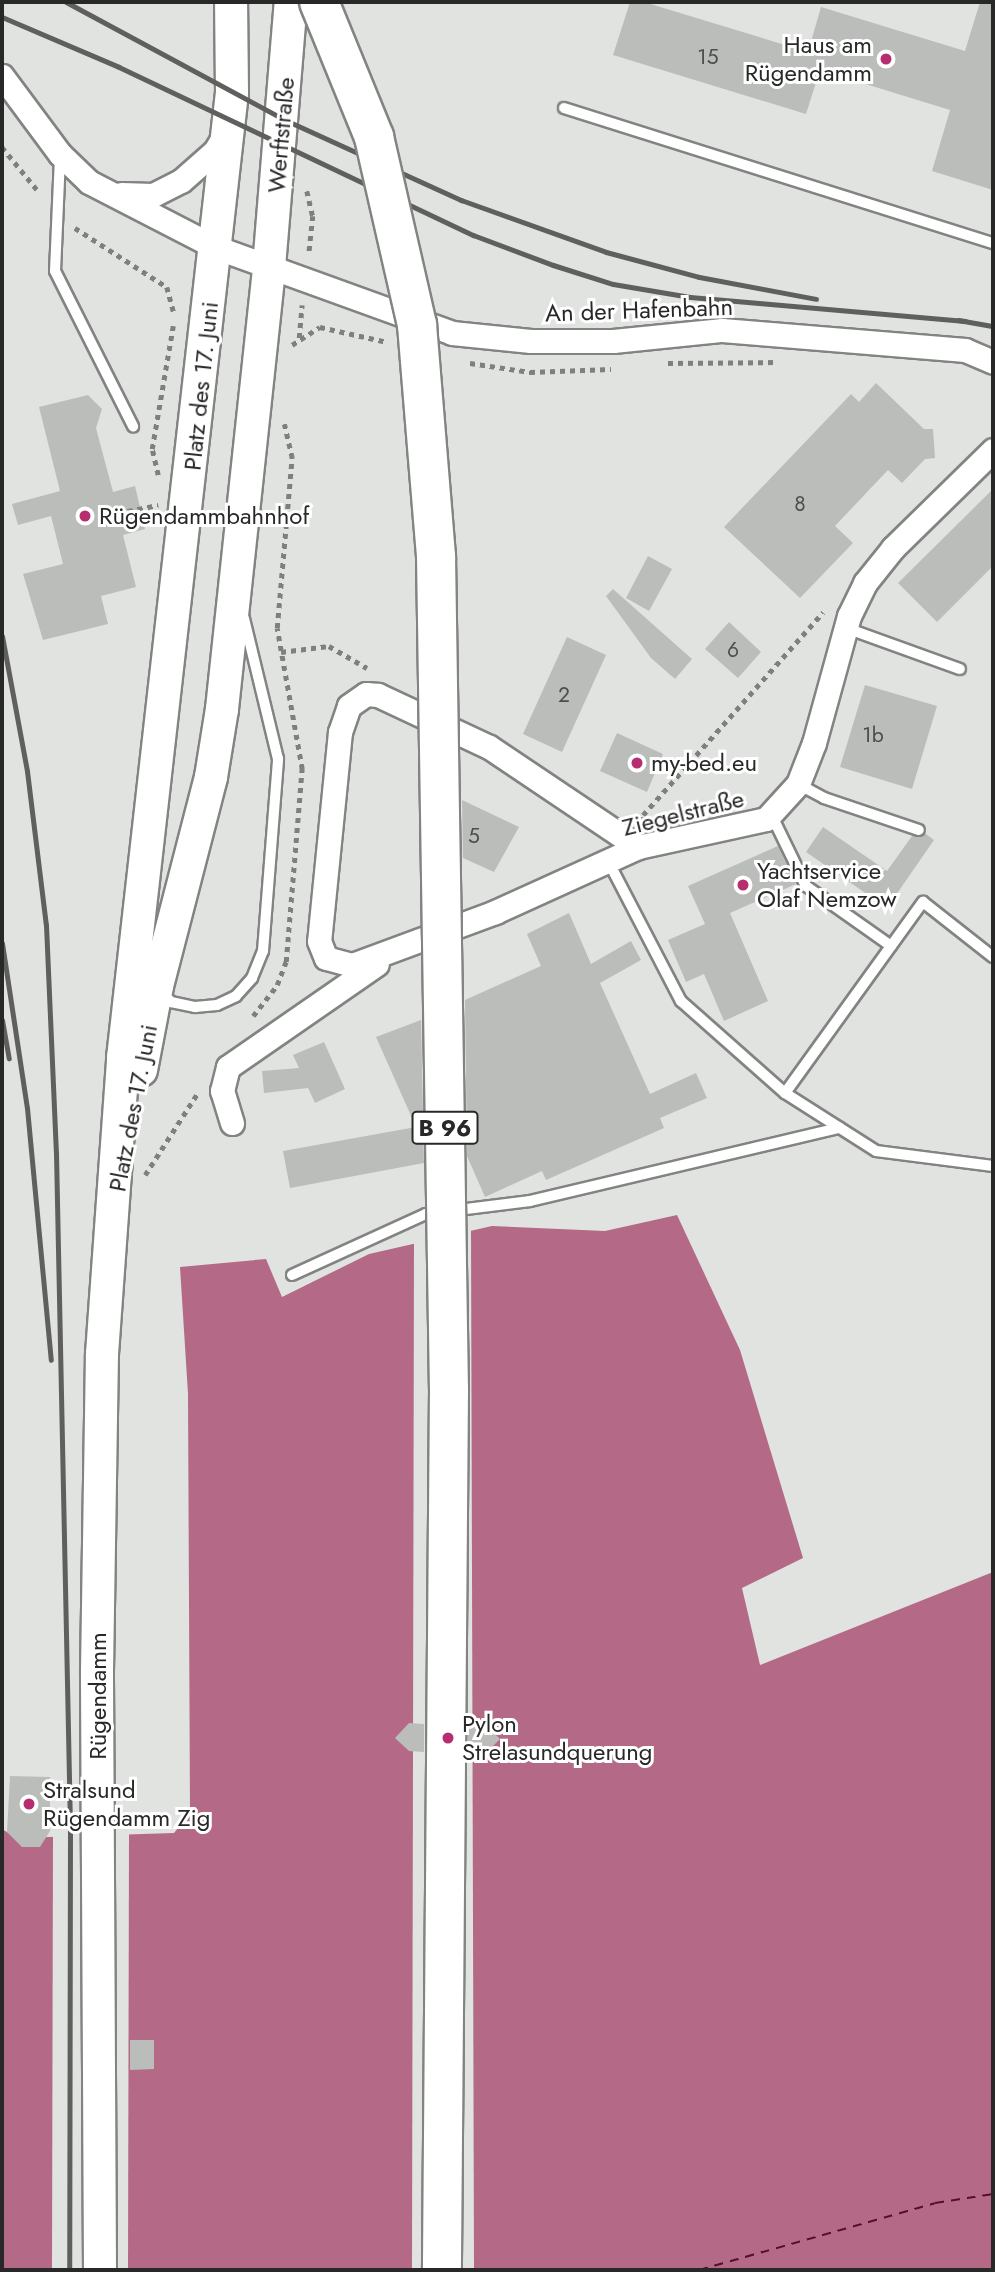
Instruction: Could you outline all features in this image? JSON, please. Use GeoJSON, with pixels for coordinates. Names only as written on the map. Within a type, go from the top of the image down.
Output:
{"type":"FeatureCollection","features":[{"type":"Feature","properties":{"kind":"highway","name":"B 96"},"geometry":{"type":"LineString","coordinates":[[319,2],[374,137],[418,325],[436,556],[449,1389],[442,2270]]}},
{"type":"Feature","properties":{"kind":"main road"},"geometry":{"type":"LineString","coordinates":[[215,247],[232,93],[231,2]]}},
{"type":"Feature","properties":{"kind":"main road","name":"Werftstraße"},"geometry":{"type":"LineString","coordinates":[[269,268],[291,2]]}},
{"type":"Feature","properties":{"kind":"main road","name":"Platz des 17. Juni"},"geometry":{"type":"LineString","coordinates":[[114,1206],[123,1058],[215,247]]}},
{"type":"Feature","properties":{"kind":"main road","name":"Platz des 17. Juni"},"geometry":{"type":"LineString","coordinates":[[114,1206],[157,986],[211,777],[239,562],[269,268]]}},
{"type":"Feature","properties":{"kind":"main road","name":"Rügendamm"},"geometry":{"type":"LineString","coordinates":[[100,2270],[102,1354],[114,1206]]}},
{"type":"Feature","properties":{"kind":"street"},"geometry":{"type":"LineString","coordinates":[[2,76],[60,154],[89,182],[128,197],[153,195],[200,167],[227,131]]}},
{"type":"Feature","properties":{"kind":"street","name":"An der Hafenbahn"},"geometry":{"type":"LineString","coordinates":[[89,182],[215,247],[452,333],[531,341],[613,341],[722,330],[965,350],[993,362]]}},
{"type":"Feature","properties":{"kind":"street","name":"Ziegelstraße"},"geometry":{"type":"LineString","coordinates":[[638,847],[489,747],[378,695],[366,694],[349,706],[340,733],[319,941],[326,958],[352,965],[397,951],[638,847],[708,834],[771,814],[798,784],[846,628],[865,583],[893,548],[993,450]]}},
{"type":"Feature","properties":{"kind":"street","name":"Ziegelstraße"},"geometry":{"type":"LineString","coordinates":[[232,1123],[222,1091],[228,1067],[397,951]]}},
{"type":"Feature","properties":{"kind":"lane"},"geometry":{"type":"LineString","coordinates":[[564,108],[993,243]]}},
{"type":"Feature","properties":{"kind":"lane"},"geometry":{"type":"LineString","coordinates":[[60,154],[55,271],[134,426]]}},
{"type":"Feature","properties":{"kind":"lane"},"geometry":{"type":"LineString","coordinates":[[139,923],[147,969],[171,1002],[195,1007],[217,1005],[236,996],[252,978],[263,951],[278,759],[249,642],[239,562]]}},
{"type":"Feature","properties":{"kind":"lane"},"geometry":{"type":"LineString","coordinates":[[846,628],[960,669]]}},
{"type":"Feature","properties":{"kind":"lane"},"geometry":{"type":"LineString","coordinates":[[798,784],[824,799],[919,830]]}},
{"type":"Feature","properties":{"kind":"lane"},"geometry":{"type":"LineString","coordinates":[[771,814],[806,886],[891,946]]}},
{"type":"Feature","properties":{"kind":"lane"},"geometry":{"type":"LineString","coordinates":[[608,861],[681,1001],[785,1093],[876,1151],[993,1167]]}},
{"type":"Feature","properties":{"kind":"lane"},"geometry":{"type":"LineString","coordinates":[[785,1093],[923,902],[993,957]]}},
{"type":"Feature","properties":{"kind":"lane"},"geometry":{"type":"LineString","coordinates":[[292,1275],[426,1214],[530,1201],[840,1128]]}},
{"type":"Feature","properties":{"kind":"path"},"geometry":{"type":"LineString","coordinates":[[2,147],[57,213],[85,237],[167,287],[175,310],[171,338]]}},
{"type":"Feature","properties":{"kind":"path"},"geometry":{"type":"LineString","coordinates":[[299,338],[305,281]]}},
{"type":"Feature","properties":{"kind":"path"},"geometry":{"type":"LineString","coordinates":[[282,412],[292,458],[278,628],[302,769],[288,946]]}},
{"type":"Feature","properties":{"kind":"path"},"geometry":{"type":"LineString","coordinates":[[118,513],[134,510]]}},
{"type":"Feature","properties":{"kind":"path"},"geometry":{"type":"LineString","coordinates":[[643,815],[831,603]]}},
{"type":"Feature","properties":{"kind":"shaded area"},"geometry":{"type":"Polygon","coordinates":[[[677,1215],[740,1350],[803,1558],[742,1588],[760,1665],[993,1572],[993,2270],[2,2270],[2,1829],[17,1838],[174,1833],[190,1813],[188,1394],[180,1267],[266,1259],[282,1297],[369,1254],[492,1226],[605,1231],[677,1215]]]}},
{"type":"Feature","properties":{"kind":"pier"},"geometry":{"type":"Polygon","coordinates":[[[471,1228],[474,2270],[412,2270],[414,1241],[471,1228]]]}},
{"type":"Feature","properties":{"kind":"pier"},"geometry":{"type":"Polygon","coordinates":[[[129,1831],[128,2270],[52,2270],[53,1833],[129,1831]]]}},
{"type":"Feature","properties":{"kind":"building"},"geometry":{"type":"Polygon","coordinates":[[[630,2],[644,2],[808,52],[821,7],[965,51],[980,2],[993,2],[993,190],[932,171],[950,110],[820,70],[806,114],[613,55],[630,2]]]}},
{"type":"Feature","properties":{"kind":"building"},"geometry":{"type":"Polygon","coordinates":[[[876,383],[924,429],[933,429],[935,458],[925,459],[902,483],[888,470],[835,526],[853,543],[800,598],[724,527],[851,394],[859,402],[876,383]]]}},
{"type":"Feature","properties":{"kind":"building","name":"Rügendammbahnhof"},"geometry":{"type":"Polygon","coordinates":[[[88,395],[102,409],[96,428],[113,492],[135,486],[145,529],[123,535],[136,587],[101,596],[108,624],[43,640],[23,574],[63,564],[51,516],[18,525],[12,504],[60,491],[39,407],[88,395]]]}},
{"type":"Feature","properties":{"kind":"building"},"geometry":{"type":"Polygon","coordinates":[[[993,489],[993,566],[937,622],[898,583],[993,489]]]}},
{"type":"Feature","properties":{"kind":"building"},"geometry":{"type":"Polygon","coordinates":[[[648,556],[672,569],[649,611],[626,598],[648,556]]]}},
{"type":"Feature","properties":{"kind":"building"},"geometry":{"type":"Polygon","coordinates":[[[613,589],[692,659],[675,679],[651,658],[606,596],[613,589]]]}},
{"type":"Feature","properties":{"kind":"building"},"geometry":{"type":"Polygon","coordinates":[[[729,622],[761,652],[738,678],[705,649],[729,622]]]}},
{"type":"Feature","properties":{"kind":"building"},"geometry":{"type":"Polygon","coordinates":[[[567,637],[606,655],[562,752],[523,734],[567,637]]]}},
{"type":"Feature","properties":{"kind":"building"},"geometry":{"type":"Polygon","coordinates":[[[865,685],[937,706],[912,789],[840,767],[865,685]]]}},
{"type":"Feature","properties":{"kind":"building"},"geometry":{"type":"Polygon","coordinates":[[[617,733],[663,754],[647,792],[600,771],[617,733]]]}},
{"type":"Feature","properties":{"kind":"building"},"geometry":{"type":"Polygon","coordinates":[[[462,800],[519,827],[494,872],[463,858],[462,800]]]}},
{"type":"Feature","properties":{"kind":"building"},"geometry":{"type":"Polygon","coordinates":[[[823,827],[887,871],[912,836],[926,834],[934,840],[887,908],[806,852],[823,827]]]}},
{"type":"Feature","properties":{"kind":"building"},"geometry":{"type":"Polygon","coordinates":[[[778,846],[796,884],[730,913],[768,1001],[724,1021],[704,974],[686,982],[668,940],[705,924],[688,886],[778,846]]]}},
{"type":"Feature","properties":{"kind":"building"},"geometry":{"type":"Polygon","coordinates":[[[569,913],[591,964],[631,941],[641,960],[600,983],[650,1094],[696,1073],[707,1098],[660,1118],[664,1128],[546,1180],[542,1171],[485,1197],[467,1156],[465,1000],[541,966],[527,934],[569,913]]]}},
{"type":"Feature","properties":{"kind":"building"},"geometry":{"type":"Polygon","coordinates":[[[421,1020],[424,1163],[290,1188],[283,1151],[416,1127],[376,1037],[421,1020]]]}},
{"type":"Feature","properties":{"kind":"building"},"geometry":{"type":"Polygon","coordinates":[[[324,1042],[345,1089],[315,1103],[308,1088],[264,1093],[262,1071],[299,1068],[293,1055],[324,1042]]]}},
{"type":"Feature","properties":{"kind":"building"},"geometry":{"type":"Polygon","coordinates":[[[409,1723],[424,1724],[424,1752],[409,1751],[395,1738],[409,1723]]]}},
{"type":"Feature","properties":{"kind":"building"},"geometry":{"type":"Polygon","coordinates":[[[468,1725],[486,1725],[500,1739],[486,1753],[468,1752],[468,1725]]]}},
{"type":"Feature","properties":{"kind":"building","name":"Stralsund Rügendamm Zig"},"geometry":{"type":"Polygon","coordinates":[[[10,1776],[50,1777],[50,1831],[40,1847],[22,1847],[7,1832],[10,1776]]]}},
{"type":"Feature","properties":{"kind":"building"},"geometry":{"type":"Polygon","coordinates":[[[130,2040],[154,2040],[154,2069],[130,2070],[130,2040]]]}},
{"type":"Feature","properties":{"kind":"ferry route"},"geometry":{"type":"LineString","coordinates":[[699,2270],[935,2203],[993,2194]]}},
{"type":"Feature","properties":{"kind":"railway"},"geometry":{"type":"LineString","coordinates":[[66,2],[283,119],[461,200],[606,252],[699,277],[816,299]]}},
{"type":"Feature","properties":{"kind":"railway"},"geometry":{"type":"LineString","coordinates":[[2,17],[119,67],[473,235],[613,284],[690,297],[965,321]]}},
{"type":"Feature","properties":{"kind":"railway"},"geometry":{"type":"LineString","coordinates":[[958,320],[993,326]]}},
{"type":"Feature","properties":{"kind":"railway"},"geometry":{"type":"LineString","coordinates":[[2,636],[27,771],[46,925],[56,1153],[70,1827],[69,2270]]}},
{"type":"Feature","properties":{"kind":"railway"},"geometry":{"type":"LineString","coordinates":[[2,943],[27,1108],[51,1360]]}},
{"type":"Feature","properties":{"kind":"railway"},"geometry":{"type":"LineString","coordinates":[[2,1020],[9,1058]]}},
{"type":"Feature","properties":{"kind":"place","name":"Haus am Rügendamm"},"geometry":{"type":"Point","coordinates":[886,59]}},
{"type":"Feature","properties":{"kind":"place","name":"Rügendammbahnhof"},"geometry":{"type":"Point","coordinates":[85,516]}},
{"type":"Feature","properties":{"kind":"place","name":"my-bed.eu"},"geometry":{"type":"Point","coordinates":[637,763]}},
{"type":"Feature","properties":{"kind":"place","name":"Yachtservice Olaf Nemzow"},"geometry":{"type":"Point","coordinates":[743,885]}},
{"type":"Feature","properties":{"kind":"place","name":"Pylon Strelasundquerung"},"geometry":{"type":"Point","coordinates":[448,1738]}},
{"type":"Feature","properties":{"kind":"place","name":"Stralsund Rügendamm Zig"},"geometry":{"type":"Point","coordinates":[29,1804]}}]}
